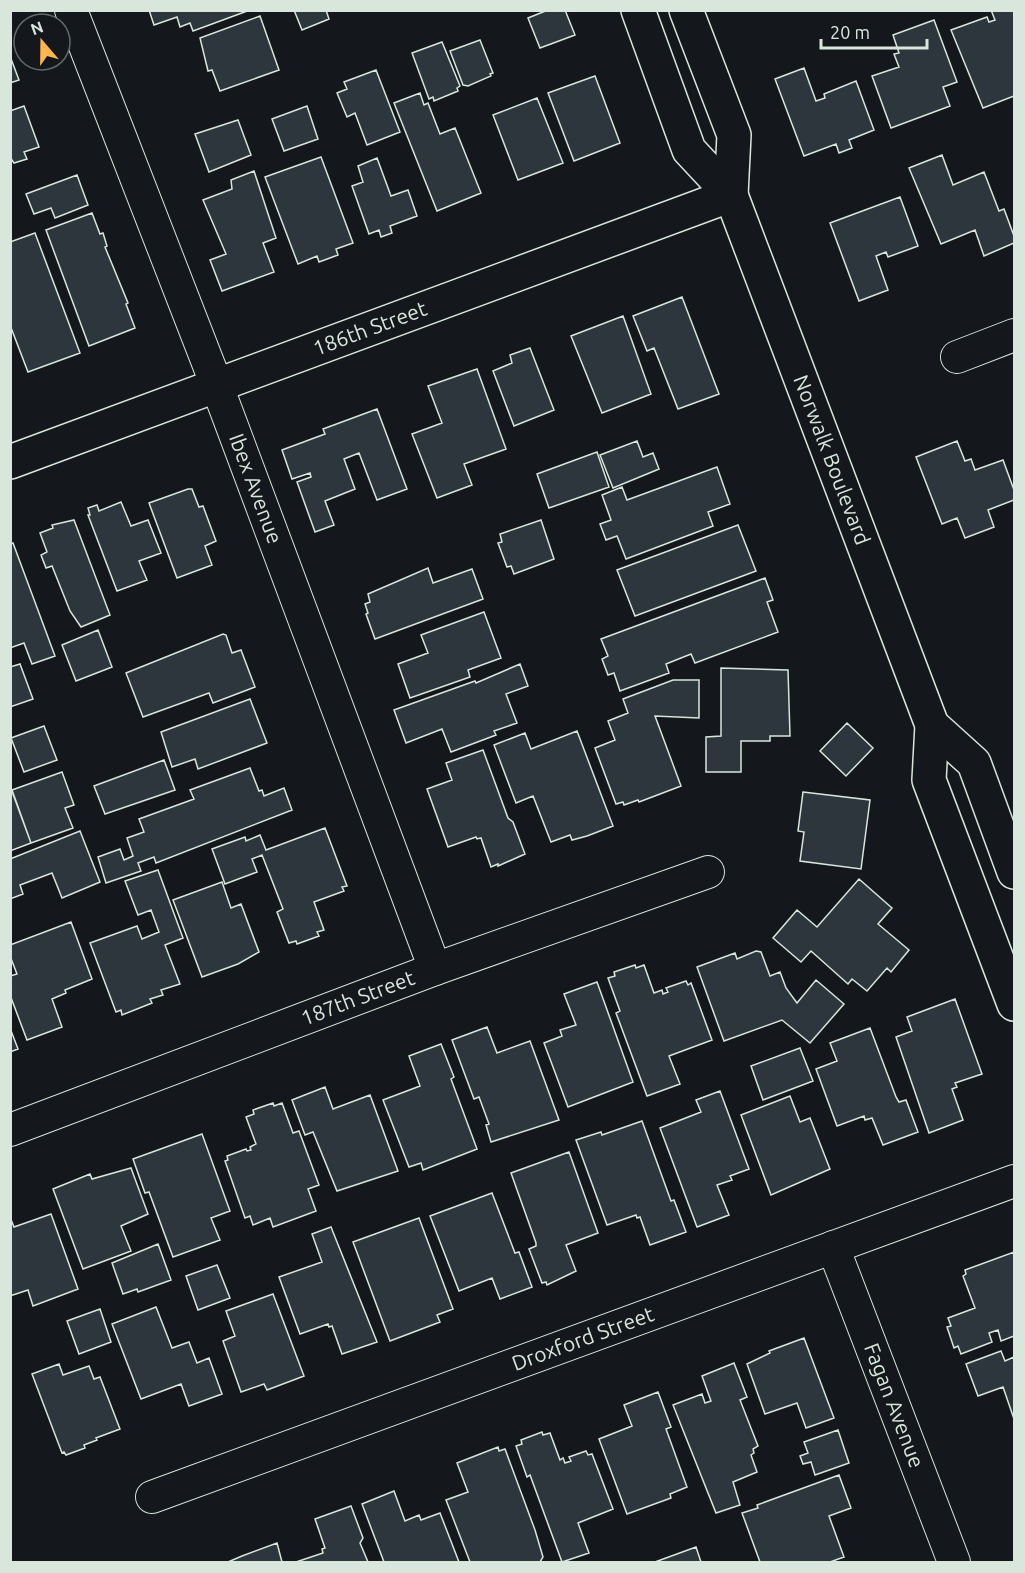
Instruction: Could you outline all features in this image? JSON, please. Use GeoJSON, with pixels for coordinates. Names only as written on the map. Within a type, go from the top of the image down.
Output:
{"type":"FeatureCollection","features":[{"type":"Feature","properties":{"kind":"main road","name":"Norwalk Boulevard"},"geometry":{"type":"LineString","coordinates":[[638,10],[689,150],[730,195],[932,725],[929,780],[1014,1004]]}},
{"type":"Feature","properties":{"kind":"main road","name":"Norwalk Boulevard"},"geometry":{"type":"LineString","coordinates":[[686,10],[734,135],[730,195]]}},
{"type":"Feature","properties":{"kind":"main road","name":"186th Street"},"geometry":{"type":"LineString","coordinates":[[10,462],[730,195]]}},
{"type":"Feature","properties":{"kind":"main road","name":"Norwalk Boulevard"},"geometry":{"type":"LineString","coordinates":[[932,725],[974,763],[1014,872]]}},
{"type":"Feature","properties":{"kind":"street","name":"Ibex Avenue"},"geometry":{"type":"LineString","coordinates":[[71,10],[217,386],[435,969]]}},
{"type":"Feature","properties":{"kind":"street"},"geometry":{"type":"LineString","coordinates":[[957,357],[1014,335]]}},
{"type":"Feature","properties":{"kind":"street","name":"187th Street"},"geometry":{"type":"LineString","coordinates":[[10,1130],[435,969],[708,872]]}},
{"type":"Feature","properties":{"kind":"street","name":"Droxford Street"},"geometry":{"type":"LineString","coordinates":[[152,1497],[1014,1181]]}},
{"type":"Feature","properties":{"kind":"street","name":"Fagan Avenue"},"geometry":{"type":"LineString","coordinates":[[833,1247],[954,1563]]}},
{"type":"Feature","properties":{"kind":"building"},"geometry":{"type":"Polygon","coordinates":[[[149,10],[250,10],[193,31],[190,23],[180,27],[177,17],[154,25],[149,10]]]}},
{"type":"Feature","properties":{"kind":"building"},"geometry":{"type":"Polygon","coordinates":[[[294,10],[326,10],[329,19],[302,30],[294,10]]]}},
{"type":"Feature","properties":{"kind":"building"},"geometry":{"type":"Polygon","coordinates":[[[548,10],[565,10],[575,35],[540,48],[528,18],[548,10]]]}},
{"type":"Feature","properties":{"kind":"building"},"geometry":{"type":"Polygon","coordinates":[[[991,10],[1014,10],[1014,96],[983,108],[951,30],[987,17],[989,22],[995,20],[991,10]]]}},
{"type":"Feature","properties":{"kind":"building"},"geometry":{"type":"Polygon","coordinates":[[[260,16],[279,70],[220,91],[212,70],[208,71],[200,38],[260,16]]]}},
{"type":"Feature","properties":{"kind":"building"},"geometry":{"type":"Polygon","coordinates":[[[934,20],[957,82],[943,87],[950,106],[891,128],[872,76],[899,67],[894,54],[899,53],[893,35],[934,20]]]}},
{"type":"Feature","properties":{"kind":"building"},"geometry":{"type":"Polygon","coordinates":[[[480,40],[493,73],[468,86],[463,85],[450,51],[480,40]]]}},
{"type":"Feature","properties":{"kind":"building"},"geometry":{"type":"Polygon","coordinates":[[[442,42],[460,86],[457,88],[458,91],[434,101],[433,97],[429,99],[412,53],[442,42]]]}},
{"type":"Feature","properties":{"kind":"building"},"geometry":{"type":"Polygon","coordinates":[[[10,56],[12,72],[16,72],[19,80],[10,83],[10,56]]]}},
{"type":"Feature","properties":{"kind":"building"},"geometry":{"type":"Polygon","coordinates":[[[804,68],[816,101],[825,98],[824,94],[856,81],[874,130],[849,140],[852,148],[839,153],[836,144],[804,156],[775,79],[804,68]]]}},
{"type":"Feature","properties":{"kind":"building"},"geometry":{"type":"Polygon","coordinates":[[[376,70],[400,132],[367,145],[355,113],[347,117],[337,93],[347,89],[344,82],[376,70]]]}},
{"type":"Feature","properties":{"kind":"building"},"geometry":{"type":"Polygon","coordinates":[[[595,76],[620,143],[574,161],[548,93],[595,76]]]}},
{"type":"Feature","properties":{"kind":"building"},"geometry":{"type":"Polygon","coordinates":[[[420,93],[424,105],[428,103],[440,134],[455,128],[481,193],[437,211],[394,103],[420,93]]]}},
{"type":"Feature","properties":{"kind":"building"},"geometry":{"type":"Polygon","coordinates":[[[537,98],[563,163],[518,180],[493,115],[537,98]]]}},
{"type":"Feature","properties":{"kind":"building"},"geometry":{"type":"Polygon","coordinates":[[[24,106],[39,147],[24,152],[27,159],[14,163],[10,157],[10,111],[24,106]]]}},
{"type":"Feature","properties":{"kind":"building"},"geometry":{"type":"Polygon","coordinates":[[[307,106],[318,139],[284,151],[272,119],[307,106]]]}},
{"type":"Feature","properties":{"kind":"building"},"geometry":{"type":"Polygon","coordinates":[[[238,120],[251,155],[209,172],[195,134],[238,120]]]}},
{"type":"Feature","properties":{"kind":"building"},"geometry":{"type":"Polygon","coordinates":[[[942,155],[953,185],[984,172],[999,211],[1004,209],[1014,236],[1014,243],[984,256],[975,230],[941,244],[909,168],[942,155]]]}},
{"type":"Feature","properties":{"kind":"building"},"geometry":{"type":"Polygon","coordinates":[[[321,157],[353,243],[336,249],[338,255],[319,262],[317,256],[298,264],[265,177],[321,157]]]}},
{"type":"Feature","properties":{"kind":"building"},"geometry":{"type":"Polygon","coordinates":[[[377,158],[391,196],[408,190],[417,216],[390,226],[392,233],[381,237],[379,230],[369,234],[352,186],[363,182],[358,166],[377,158]]]}},
{"type":"Feature","properties":{"kind":"building"},"geometry":{"type":"Polygon","coordinates":[[[254,171],[276,238],[263,243],[274,272],[222,291],[210,260],[226,254],[203,200],[232,189],[231,180],[254,171]]]}},
{"type":"Feature","properties":{"kind":"building"},"geometry":{"type":"Polygon","coordinates":[[[77,175],[88,205],[55,218],[51,208],[34,214],[26,194],[77,175]]]}},
{"type":"Feature","properties":{"kind":"building"},"geometry":{"type":"Polygon","coordinates":[[[900,197],[918,246],[888,257],[886,252],[876,256],[888,290],[859,301],[830,223],[900,197]]]}},
{"type":"Feature","properties":{"kind":"building"},"geometry":{"type":"Polygon","coordinates":[[[92,213],[100,234],[103,233],[107,246],[105,247],[128,303],[126,304],[135,328],[89,346],[46,230],[92,213]]]}},
{"type":"Feature","properties":{"kind":"building"},"geometry":{"type":"Polygon","coordinates":[[[35,233],[80,353],[28,372],[10,325],[10,242],[35,233]]]}},
{"type":"Feature","properties":{"kind":"building"},"geometry":{"type":"Polygon","coordinates":[[[682,297],[719,394],[678,409],[654,348],[647,351],[633,316],[682,297]]]}},
{"type":"Feature","properties":{"kind":"building"},"geometry":{"type":"Polygon","coordinates":[[[623,316],[651,394],[602,413],[571,336],[623,316]]]}},
{"type":"Feature","properties":{"kind":"building"},"geometry":{"type":"Polygon","coordinates":[[[530,348],[554,410],[514,426],[493,371],[512,363],[510,355],[530,348]]]}},
{"type":"Feature","properties":{"kind":"building"},"geometry":{"type":"Polygon","coordinates":[[[477,369],[506,449],[464,464],[472,485],[437,498],[412,434],[442,423],[428,386],[477,369]]]}},
{"type":"Feature","properties":{"kind":"building"},"geometry":{"type":"Polygon","coordinates":[[[377,409],[407,489],[377,500],[359,453],[344,459],[355,489],[325,501],[334,525],[315,532],[297,482],[311,477],[310,473],[292,479],[282,450],[325,434],[323,429],[377,409]]]}},
{"type":"Feature","properties":{"kind":"building"},"geometry":{"type":"Polygon","coordinates":[[[637,441],[643,457],[653,453],[659,469],[613,488],[600,455],[637,441]]]}},
{"type":"Feature","properties":{"kind":"building"},"geometry":{"type":"Polygon","coordinates":[[[957,441],[965,461],[971,459],[975,470],[1003,460],[1014,490],[1014,500],[988,510],[994,527],[965,538],[957,518],[942,524],[916,457],[957,441]]]}},
{"type":"Feature","properties":{"kind":"building"},"geometry":{"type":"Polygon","coordinates":[[[597,452],[609,487],[549,508],[537,474],[597,452]]]}},
{"type":"Feature","properties":{"kind":"building"},"geometry":{"type":"Polygon","coordinates":[[[717,467],[730,504],[708,512],[713,526],[626,559],[617,536],[606,540],[600,524],[611,520],[602,495],[622,487],[627,500],[717,467]]]}},
{"type":"Feature","properties":{"kind":"building"},"geometry":{"type":"Polygon","coordinates":[[[192,489],[199,507],[203,506],[216,541],[205,546],[212,565],[177,578],[149,503],[192,489]]]}},
{"type":"Feature","properties":{"kind":"building"},"geometry":{"type":"Polygon","coordinates":[[[121,502],[131,526],[148,520],[161,553],[139,561],[147,580],[117,591],[88,515],[90,515],[88,508],[97,505],[99,511],[121,502]]]}},
{"type":"Feature","properties":{"kind":"building"},"geometry":{"type":"Polygon","coordinates":[[[74,520],[110,615],[81,627],[70,611],[52,566],[46,568],[41,555],[47,552],[40,533],[53,528],[52,525],[74,520]]]}},
{"type":"Feature","properties":{"kind":"building"},"geometry":{"type":"Polygon","coordinates":[[[541,520],[554,559],[514,574],[511,566],[507,567],[498,543],[502,542],[500,534],[541,520]]]}},
{"type":"Feature","properties":{"kind":"building"},"geometry":{"type":"Polygon","coordinates":[[[738,525],[756,571],[635,616],[617,570],[738,525]]]}},
{"type":"Feature","properties":{"kind":"building"},"geometry":{"type":"Polygon","coordinates":[[[13,543],[55,656],[32,664],[24,643],[10,648],[10,544],[13,543]]]}},
{"type":"Feature","properties":{"kind":"building"},"geometry":{"type":"Polygon","coordinates":[[[428,568],[433,583],[472,569],[483,599],[375,639],[366,614],[368,613],[365,604],[370,602],[368,594],[428,568]]]}},
{"type":"Feature","properties":{"kind":"building"},"geometry":{"type":"Polygon","coordinates":[[[765,578],[773,600],[767,602],[778,632],[695,663],[691,654],[666,664],[669,673],[620,691],[614,673],[608,675],[602,659],[608,656],[601,639],[765,578]]]}},
{"type":"Feature","properties":{"kind":"building"},"geometry":{"type":"Polygon","coordinates":[[[484,612],[501,658],[468,670],[470,677],[410,698],[398,664],[428,653],[421,635],[484,612]]]}},
{"type":"Feature","properties":{"kind":"building"},"geometry":{"type":"Polygon","coordinates":[[[98,630],[112,667],[76,681],[62,645],[98,630]]]}},
{"type":"Feature","properties":{"kind":"building"},"geometry":{"type":"Polygon","coordinates":[[[223,634],[226,635],[232,653],[241,650],[255,687],[213,703],[209,693],[143,717],[126,673],[223,634]]]}},
{"type":"Feature","properties":{"kind":"building"},"geometry":{"type":"Polygon","coordinates":[[[20,664],[33,699],[10,707],[10,667],[20,664]]]}},
{"type":"Feature","properties":{"kind":"building"},"geometry":{"type":"Polygon","coordinates":[[[520,664],[528,686],[506,694],[517,723],[494,731],[496,735],[451,752],[442,729],[406,743],[394,710],[475,681],[476,683],[520,664]]]}},
{"type":"Feature","properties":{"kind":"building"},"geometry":{"type":"Polygon","coordinates":[[[721,668],[788,670],[790,736],[770,736],[770,741],[741,741],[741,772],[706,772],[706,737],[721,736],[721,668]]]}},
{"type":"Feature","properties":{"kind":"building"},"geometry":{"type":"Polygon","coordinates":[[[673,680],[699,680],[699,718],[655,716],[681,786],[639,802],[638,800],[624,805],[623,802],[616,804],[595,748],[615,740],[608,721],[628,713],[623,699],[673,680]]]}},
{"type":"Feature","properties":{"kind":"building"},"geometry":{"type":"Polygon","coordinates":[[[250,699],[267,743],[198,769],[195,759],[172,767],[161,732],[250,699]]]}},
{"type":"Feature","properties":{"kind":"building"},"geometry":{"type":"Polygon","coordinates":[[[847,723],[873,748],[846,776],[820,751],[847,723]]]}},
{"type":"Feature","properties":{"kind":"building"},"geometry":{"type":"Polygon","coordinates":[[[44,726],[57,760],[24,772],[11,738],[44,726]]]}},
{"type":"Feature","properties":{"kind":"building"},"geometry":{"type":"Polygon","coordinates":[[[577,731],[613,826],[572,840],[570,835],[551,842],[533,796],[516,803],[494,745],[525,733],[531,749],[577,731]]]}},
{"type":"Feature","properties":{"kind":"building"},"geometry":{"type":"Polygon","coordinates":[[[483,750],[508,818],[513,822],[525,854],[491,867],[481,838],[476,837],[448,847],[427,789],[452,780],[446,763],[483,750]]]}},
{"type":"Feature","properties":{"kind":"building"},"geometry":{"type":"Polygon","coordinates":[[[164,760],[175,790],[105,814],[94,786],[164,760]]]}},
{"type":"Feature","properties":{"kind":"building"},"geometry":{"type":"Polygon","coordinates":[[[250,768],[259,791],[262,790],[264,796],[284,788],[292,810],[156,863],[154,857],[138,863],[141,871],[106,883],[98,857],[120,849],[124,860],[133,856],[127,838],[144,832],[139,819],[194,799],[190,790],[250,768]]]}},
{"type":"Feature","properties":{"kind":"building"},"geometry":{"type":"Polygon","coordinates":[[[62,772],[74,805],[65,808],[73,828],[31,843],[12,790],[62,772]]]}},
{"type":"Feature","properties":{"kind":"building"},"geometry":{"type":"Polygon","coordinates":[[[10,786],[31,843],[10,851],[10,786]]]}},
{"type":"Feature","properties":{"kind":"building"},"geometry":{"type":"Polygon","coordinates":[[[803,792],[870,800],[861,869],[800,861],[804,832],[798,831],[803,792]]]}},
{"type":"Feature","properties":{"kind":"building"},"geometry":{"type":"Polygon","coordinates":[[[325,828],[347,886],[342,887],[344,891],[314,902],[324,930],[317,932],[319,936],[297,944],[296,941],[289,943],[277,912],[283,909],[262,855],[252,859],[257,872],[225,884],[212,849],[245,837],[246,841],[260,835],[266,850],[325,828]]]}},
{"type":"Feature","properties":{"kind":"building"},"geometry":{"type":"Polygon","coordinates":[[[80,831],[100,882],[62,898],[52,873],[20,885],[23,894],[10,899],[10,859],[80,831]]]}},
{"type":"Feature","properties":{"kind":"building"},"geometry":{"type":"Polygon","coordinates":[[[158,870],[183,938],[165,945],[180,984],[161,990],[163,995],[150,999],[152,1003],[122,1015],[121,1010],[116,1012],[90,943],[137,926],[142,939],[159,932],[151,910],[138,915],[125,881],[158,870]]]}},
{"type":"Feature","properties":{"kind":"building"},"geometry":{"type":"Polygon","coordinates":[[[859,879],[892,908],[878,924],[909,950],[891,972],[887,968],[867,991],[852,979],[848,984],[811,951],[801,962],[773,938],[797,910],[817,927],[859,879]]]}},
{"type":"Feature","properties":{"kind":"building"},"geometry":{"type":"Polygon","coordinates":[[[222,882],[231,908],[241,904],[259,952],[238,964],[202,977],[173,900],[222,882]]]}},
{"type":"Feature","properties":{"kind":"building"},"geometry":{"type":"Polygon","coordinates":[[[71,922],[92,979],[65,990],[66,993],[52,999],[62,1027],[27,1040],[10,995],[10,976],[17,974],[10,956],[10,945],[71,922]]]}},
{"type":"Feature","properties":{"kind":"building"},"geometry":{"type":"Polygon","coordinates":[[[756,951],[761,952],[770,976],[780,972],[786,988],[797,1003],[816,980],[844,1004],[810,1043],[782,1020],[724,1041],[697,967],[735,953],[737,959],[756,951]]]}},
{"type":"Feature","properties":{"kind":"building"},"geometry":{"type":"Polygon","coordinates":[[[635,965],[636,968],[644,965],[654,993],[662,990],[663,994],[668,992],[666,988],[686,981],[688,985],[691,983],[712,1040],[669,1056],[680,1084],[647,1096],[616,1013],[620,1011],[608,978],[615,976],[614,972],[635,965]]]}},
{"type":"Feature","properties":{"kind":"building"},"geometry":{"type":"Polygon","coordinates":[[[597,982],[633,1082],[568,1107],[544,1043],[562,1036],[560,1030],[576,1025],[564,994],[597,982]]]}},
{"type":"Feature","properties":{"kind":"building"},"geometry":{"type":"Polygon","coordinates":[[[955,999],[982,1074],[955,1083],[957,1087],[952,1089],[963,1120],[929,1133],[896,1037],[912,1031],[907,1017],[955,999]]]}},
{"type":"Feature","properties":{"kind":"building"},"geometry":{"type":"Polygon","coordinates":[[[487,1027],[497,1053],[530,1041],[559,1120],[491,1142],[486,1125],[489,1124],[479,1097],[474,1099],[452,1040],[487,1027]]]}},
{"type":"Feature","properties":{"kind":"building"},"geometry":{"type":"Polygon","coordinates":[[[10,1028],[18,1049],[10,1052],[10,1028]]]}},
{"type":"Feature","properties":{"kind":"building"},"geometry":{"type":"Polygon","coordinates":[[[870,1028],[896,1097],[899,1102],[906,1100],[918,1132],[883,1145],[872,1118],[865,1120],[864,1116],[837,1126],[816,1069],[837,1061],[830,1043],[870,1028]]]}},
{"type":"Feature","properties":{"kind":"building"},"geometry":{"type":"Polygon","coordinates":[[[441,1044],[454,1077],[451,1079],[477,1149],[423,1170],[421,1163],[409,1167],[383,1100],[420,1086],[409,1056],[441,1044]]]}},
{"type":"Feature","properties":{"kind":"building"},"geometry":{"type":"Polygon","coordinates":[[[800,1048],[813,1081],[763,1100],[751,1066],[800,1048]]]}},
{"type":"Feature","properties":{"kind":"building"},"geometry":{"type":"Polygon","coordinates":[[[325,1087],[333,1109],[370,1095],[398,1171],[337,1191],[313,1132],[305,1135],[292,1100],[325,1087]]]}},
{"type":"Feature","properties":{"kind":"building"},"geometry":{"type":"Polygon","coordinates":[[[720,1091],[749,1169],[730,1176],[732,1180],[717,1185],[729,1215],[697,1227],[660,1128],[701,1112],[696,1100],[720,1091]]]}},
{"type":"Feature","properties":{"kind":"building"},"geometry":{"type":"Polygon","coordinates":[[[790,1096],[800,1122],[810,1118],[830,1169],[771,1195],[741,1115],[790,1096]]]}},
{"type":"Feature","properties":{"kind":"building"},"geometry":{"type":"Polygon","coordinates":[[[273,1103],[274,1106],[282,1103],[293,1133],[299,1131],[319,1185],[308,1189],[316,1211],[273,1227],[270,1218],[253,1225],[250,1216],[245,1218],[225,1161],[228,1160],[227,1156],[246,1149],[251,1150],[250,1147],[256,1144],[246,1117],[254,1114],[253,1110],[273,1103]]]}},
{"type":"Feature","properties":{"kind":"building"},"geometry":{"type":"Polygon","coordinates":[[[642,1121],[671,1201],[674,1200],[686,1232],[650,1245],[640,1217],[637,1218],[636,1215],[607,1225],[576,1140],[601,1132],[602,1135],[642,1121]]]}},
{"type":"Feature","properties":{"kind":"building"},"geometry":{"type":"Polygon","coordinates":[[[202,1134],[230,1211],[211,1218],[220,1240],[173,1257],[149,1192],[145,1193],[133,1159],[202,1134]]]}},
{"type":"Feature","properties":{"kind":"building"},"geometry":{"type":"Polygon","coordinates":[[[569,1152],[598,1233],[566,1245],[576,1271],[547,1285],[546,1282],[542,1283],[529,1249],[536,1246],[536,1243],[511,1173],[569,1152]]]}},
{"type":"Feature","properties":{"kind":"building"},"geometry":{"type":"Polygon","coordinates":[[[131,1168],[148,1214],[121,1226],[131,1251],[83,1269],[53,1189],[90,1174],[92,1179],[131,1168]]]}},
{"type":"Feature","properties":{"kind":"building"},"geometry":{"type":"Polygon","coordinates":[[[492,1193],[515,1253],[519,1252],[532,1287],[500,1299],[492,1278],[459,1291],[430,1216],[492,1193]]]}},
{"type":"Feature","properties":{"kind":"building"},"geometry":{"type":"Polygon","coordinates":[[[51,1214],[78,1289],[33,1306],[28,1290],[10,1296],[10,1217],[14,1227],[51,1214]]]}},
{"type":"Feature","properties":{"kind":"building"},"geometry":{"type":"Polygon","coordinates":[[[419,1218],[453,1309],[437,1315],[440,1322],[390,1341],[353,1242],[419,1218]]]}},
{"type":"Feature","properties":{"kind":"building"},"geometry":{"type":"Polygon","coordinates":[[[331,1227],[377,1342],[342,1354],[332,1326],[329,1327],[328,1324],[300,1334],[279,1277],[322,1262],[312,1234],[331,1227]]]}},
{"type":"Feature","properties":{"kind":"building"},"geometry":{"type":"Polygon","coordinates":[[[158,1244],[171,1280],[138,1292],[137,1289],[123,1294],[112,1263],[158,1244]]]}},
{"type":"Feature","properties":{"kind":"building"},"geometry":{"type":"Polygon","coordinates":[[[1014,1252],[1014,1336],[1001,1341],[998,1330],[989,1333],[992,1342],[961,1354],[958,1346],[954,1348],[947,1327],[951,1326],[948,1318],[975,1308],[963,1276],[966,1274],[965,1270],[1014,1252]]]}},
{"type":"Feature","properties":{"kind":"building"},"geometry":{"type":"Polygon","coordinates":[[[217,1265],[230,1298],[198,1310],[186,1276],[217,1265]]]}},
{"type":"Feature","properties":{"kind":"building"},"geometry":{"type":"Polygon","coordinates":[[[273,1294],[304,1376],[267,1390],[264,1384],[241,1392],[223,1341],[235,1336],[226,1311],[273,1294]]]}},
{"type":"Feature","properties":{"kind":"building"},"geometry":{"type":"Polygon","coordinates":[[[156,1307],[172,1348],[189,1342],[197,1363],[209,1358],[222,1394],[189,1406],[181,1384],[141,1399],[112,1324],[156,1307]]]}},
{"type":"Feature","properties":{"kind":"building"},"geometry":{"type":"Polygon","coordinates":[[[100,1309],[111,1342],[79,1354],[67,1321],[100,1309]]]}},
{"type":"Feature","properties":{"kind":"building"},"geometry":{"type":"Polygon","coordinates":[[[804,1338],[834,1418],[806,1428],[797,1403],[765,1414],[747,1364],[770,1353],[769,1351],[804,1338]]]}},
{"type":"Feature","properties":{"kind":"building"},"geometry":{"type":"Polygon","coordinates":[[[1001,1351],[1005,1361],[1014,1357],[1014,1419],[1003,1387],[978,1396],[966,1364],[1001,1351]]]}},
{"type":"Feature","properties":{"kind":"building"},"geometry":{"type":"Polygon","coordinates":[[[734,1363],[747,1397],[740,1400],[758,1446],[753,1449],[754,1453],[751,1455],[757,1472],[733,1482],[740,1505],[716,1513],[673,1405],[702,1394],[705,1403],[711,1401],[702,1376],[734,1363]]]}},
{"type":"Feature","properties":{"kind":"building"},"geometry":{"type":"Polygon","coordinates":[[[59,1364],[63,1375],[89,1366],[94,1379],[100,1377],[120,1429],[96,1438],[97,1440],[84,1445],[85,1448],[66,1455],[62,1453],[32,1374],[59,1364]]]}},
{"type":"Feature","properties":{"kind":"building"},"geometry":{"type":"Polygon","coordinates":[[[658,1392],[671,1427],[666,1429],[687,1487],[670,1494],[671,1498],[627,1514],[599,1439],[632,1426],[624,1405],[658,1392]]]}},
{"type":"Feature","properties":{"kind":"building"},"geometry":{"type":"Polygon","coordinates":[[[838,1430],[849,1463],[815,1475],[811,1462],[803,1464],[800,1456],[808,1453],[804,1442],[838,1430]]]}},
{"type":"Feature","properties":{"kind":"building"},"geometry":{"type":"Polygon","coordinates":[[[542,1432],[543,1435],[550,1433],[560,1460],[563,1458],[565,1463],[571,1461],[569,1457],[586,1451],[588,1455],[592,1454],[613,1509],[578,1523],[589,1553],[562,1562],[530,1475],[527,1477],[516,1446],[522,1444],[521,1440],[542,1432]]]}},
{"type":"Feature","properties":{"kind":"building"},"geometry":{"type":"Polygon","coordinates":[[[498,1447],[499,1451],[505,1449],[535,1530],[543,1557],[540,1562],[470,1562],[446,1500],[468,1492],[457,1463],[498,1447]]]}},
{"type":"Feature","properties":{"kind":"building"},"geometry":{"type":"Polygon","coordinates":[[[839,1475],[851,1508],[829,1516],[844,1557],[830,1562],[760,1562],[742,1513],[758,1508],[757,1505],[839,1475]]]}},
{"type":"Feature","properties":{"kind":"building"},"geometry":{"type":"Polygon","coordinates":[[[394,1491],[405,1521],[419,1515],[421,1520],[440,1513],[459,1562],[384,1562],[362,1504],[394,1491]]]}},
{"type":"Feature","properties":{"kind":"building"},"geometry":{"type":"Polygon","coordinates":[[[351,1506],[363,1538],[360,1543],[368,1562],[296,1562],[323,1553],[322,1549],[325,1548],[315,1519],[351,1506]]]}},
{"type":"Feature","properties":{"kind":"building"},"geometry":{"type":"Polygon","coordinates":[[[277,1543],[282,1562],[228,1562],[242,1556],[277,1543]]]}},
{"type":"Feature","properties":{"kind":"building"},"geometry":{"type":"Polygon","coordinates":[[[696,1547],[701,1562],[655,1562],[696,1547]]]}}]}
